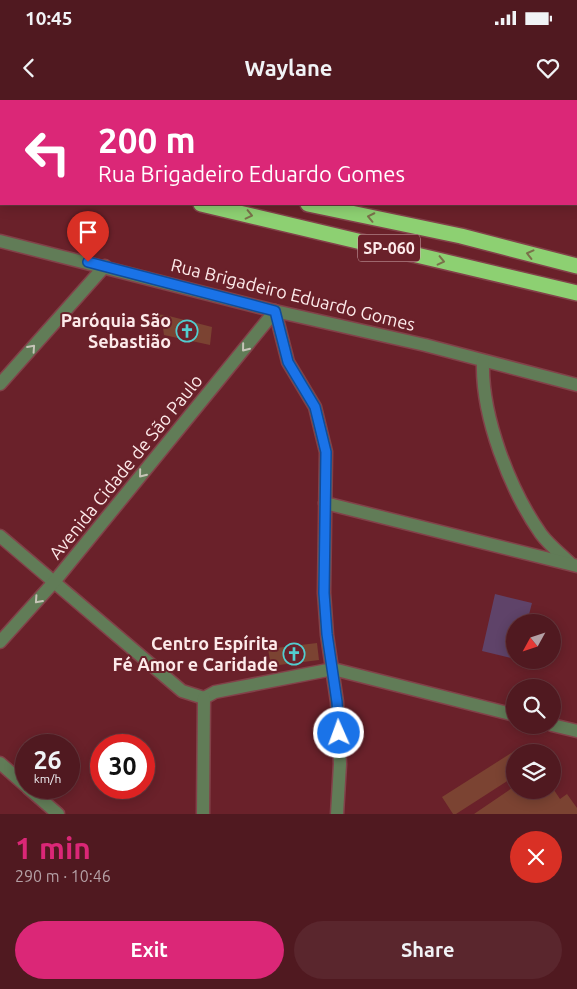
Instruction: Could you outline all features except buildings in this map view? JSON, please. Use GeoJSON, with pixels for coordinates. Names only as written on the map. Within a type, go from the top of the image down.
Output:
{"type":"FeatureCollection","features":[{"type":"Feature","properties":{"kind":"highway","name":"SP-060"},"geometry":{"type":"LineString","coordinates":[[205,205],[577,293]]}},
{"type":"Feature","properties":{"kind":"highway","name":"SP-060"},"geometry":{"type":"LineString","coordinates":[[313,205],[461,236],[577,266]]}},
{"type":"Feature","properties":{"kind":"street","name":"Rua Brigadeiro Eduardo Gomes"},"geometry":{"type":"LineString","coordinates":[[0,240],[275,311],[425,346],[577,385]]}},
{"type":"Feature","properties":{"kind":"street"},"geometry":{"type":"LineString","coordinates":[[0,384],[105,266]]}},
{"type":"Feature","properties":{"kind":"street"},"geometry":{"type":"LineString","coordinates":[[275,311],[288,362],[315,407],[326,452],[324,593],[327,634],[337,702],[340,764],[337,814]]}},
{"type":"Feature","properties":{"kind":"street","name":"Avenida Cidade de São Paulo"},"geometry":{"type":"LineString","coordinates":[[0,642],[54,582],[275,311]]}},
{"type":"Feature","properties":{"kind":"street"},"geometry":{"type":"LineString","coordinates":[[483,361],[483,384],[500,454],[516,490],[542,536],[575,566]]}},
{"type":"Feature","properties":{"kind":"street"},"geometry":{"type":"LineString","coordinates":[[325,502],[575,566]]}},
{"type":"Feature","properties":{"kind":"street"},"geometry":{"type":"LineString","coordinates":[[0,536],[182,691],[204,698],[215,692],[333,669],[506,713]]}},
{"type":"Feature","properties":{"kind":"street"},"geometry":{"type":"LineString","coordinates":[[203,814],[204,698]]}},
{"type":"Feature","properties":{"kind":"street"},"geometry":{"type":"LineString","coordinates":[[561,727],[577,731]]}},
{"type":"Feature","properties":{"kind":"street"},"geometry":{"type":"LineString","coordinates":[[0,763],[15,776]]}},
{"type":"Feature","properties":{"kind":"street"},"geometry":{"type":"LineString","coordinates":[[41,799],[58,814]]}},
{"type":"Feature","properties":{"kind":"shaded area"},"geometry":{"type":"Polygon","coordinates":[[[495,594],[532,603],[529,614],[506,614],[506,657],[482,651],[495,594]]]}},
{"type":"Feature","properties":{"kind":"place","name":"Paróquia São Sebastião"},"geometry":{"type":"Point","coordinates":[187,331]}},
{"type":"Feature","properties":{"kind":"place","name":"Centro Espírita Fé Amor e Caridade"},"geometry":{"type":"Point","coordinates":[294,654]}},
{"type":"Feature","properties":{"kind":"route"},"geometry":{"type":"LineString","coordinates":[[88,262],[275,311],[288,362],[315,407],[326,452],[324,593],[339,733]]}}]}
